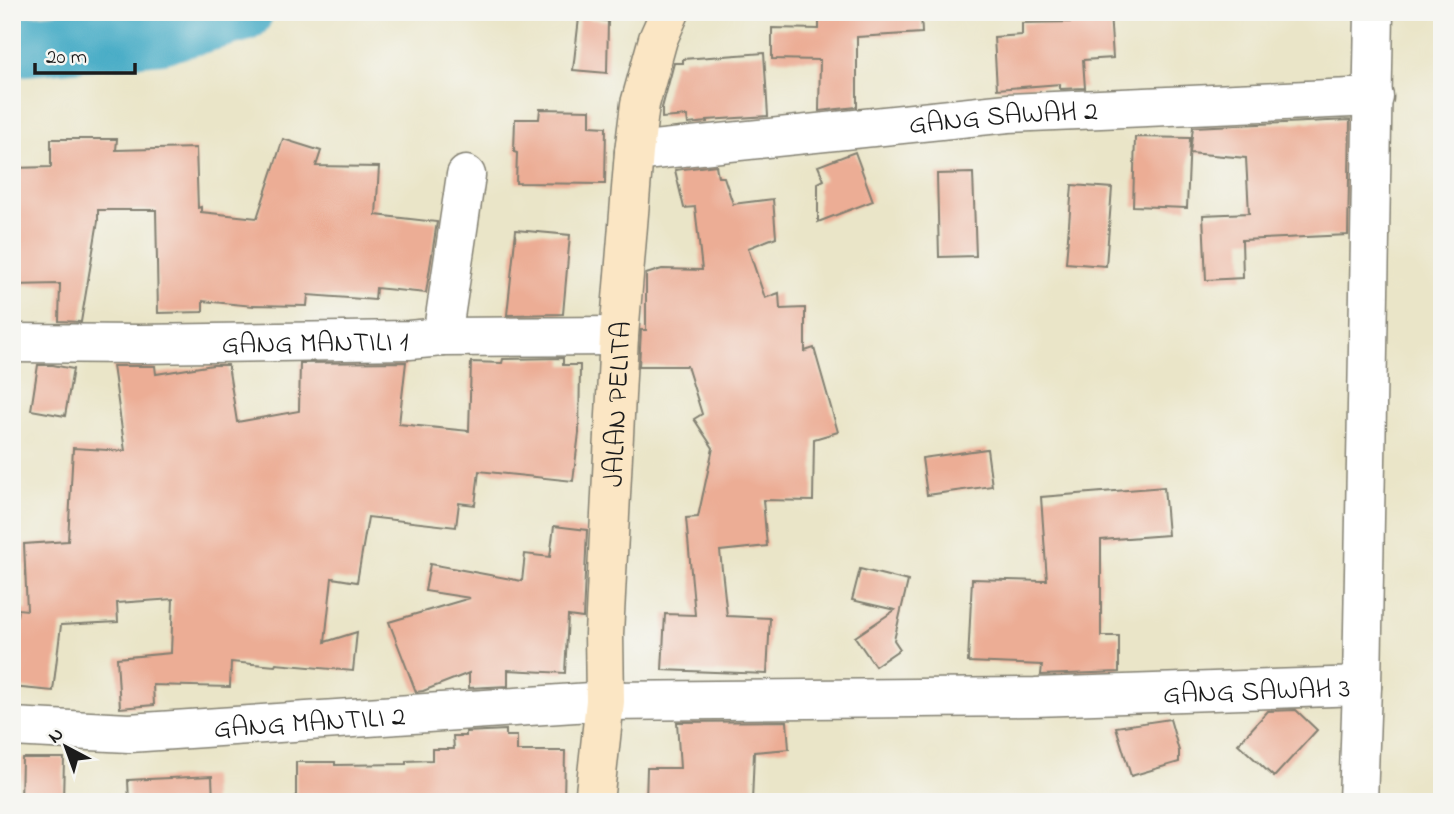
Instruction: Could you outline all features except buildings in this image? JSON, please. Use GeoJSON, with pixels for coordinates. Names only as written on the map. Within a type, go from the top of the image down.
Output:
{"type":"FeatureCollection","features":[{"type":"Feature","properties":{"kind":"street","name":"JALAN PELITA"},"geometry":{"type":"LineString","coordinates":[[594,802],[605,701],[604,634],[619,335],[634,152],[640,104],[658,39],[670,12]]}},
{"type":"Feature","properties":{"kind":"street","name":"GANG SAWAH 3"},"geometry":{"type":"LineString","coordinates":[[605,701],[1035,697],[1362,686],[1374,12]]}},
{"type":"Feature","properties":{"kind":"street","name":"GANG SAWAH 2"},"geometry":{"type":"LineString","coordinates":[[634,152],[1007,113],[1374,97]]}},
{"type":"Feature","properties":{"kind":"street"},"geometry":{"type":"LineString","coordinates":[[442,337],[466,174]]}},
{"type":"Feature","properties":{"kind":"street","name":"GANG MANTILI 1"},"geometry":{"type":"LineString","coordinates":[[12,343],[139,344],[619,335]]}},
{"type":"Feature","properties":{"kind":"street"},"geometry":{"type":"LineString","coordinates":[[1358,802],[1362,686]]}},
{"type":"Feature","properties":{"kind":"street","name":"GANG MANTILI 2"},"geometry":{"type":"LineString","coordinates":[[12,727],[129,733],[605,701]]}},
{"type":"Feature","properties":{"kind":"waterway"},"geometry":{"type":"LineString","coordinates":[[12,47],[161,34],[243,12]]}}]}
